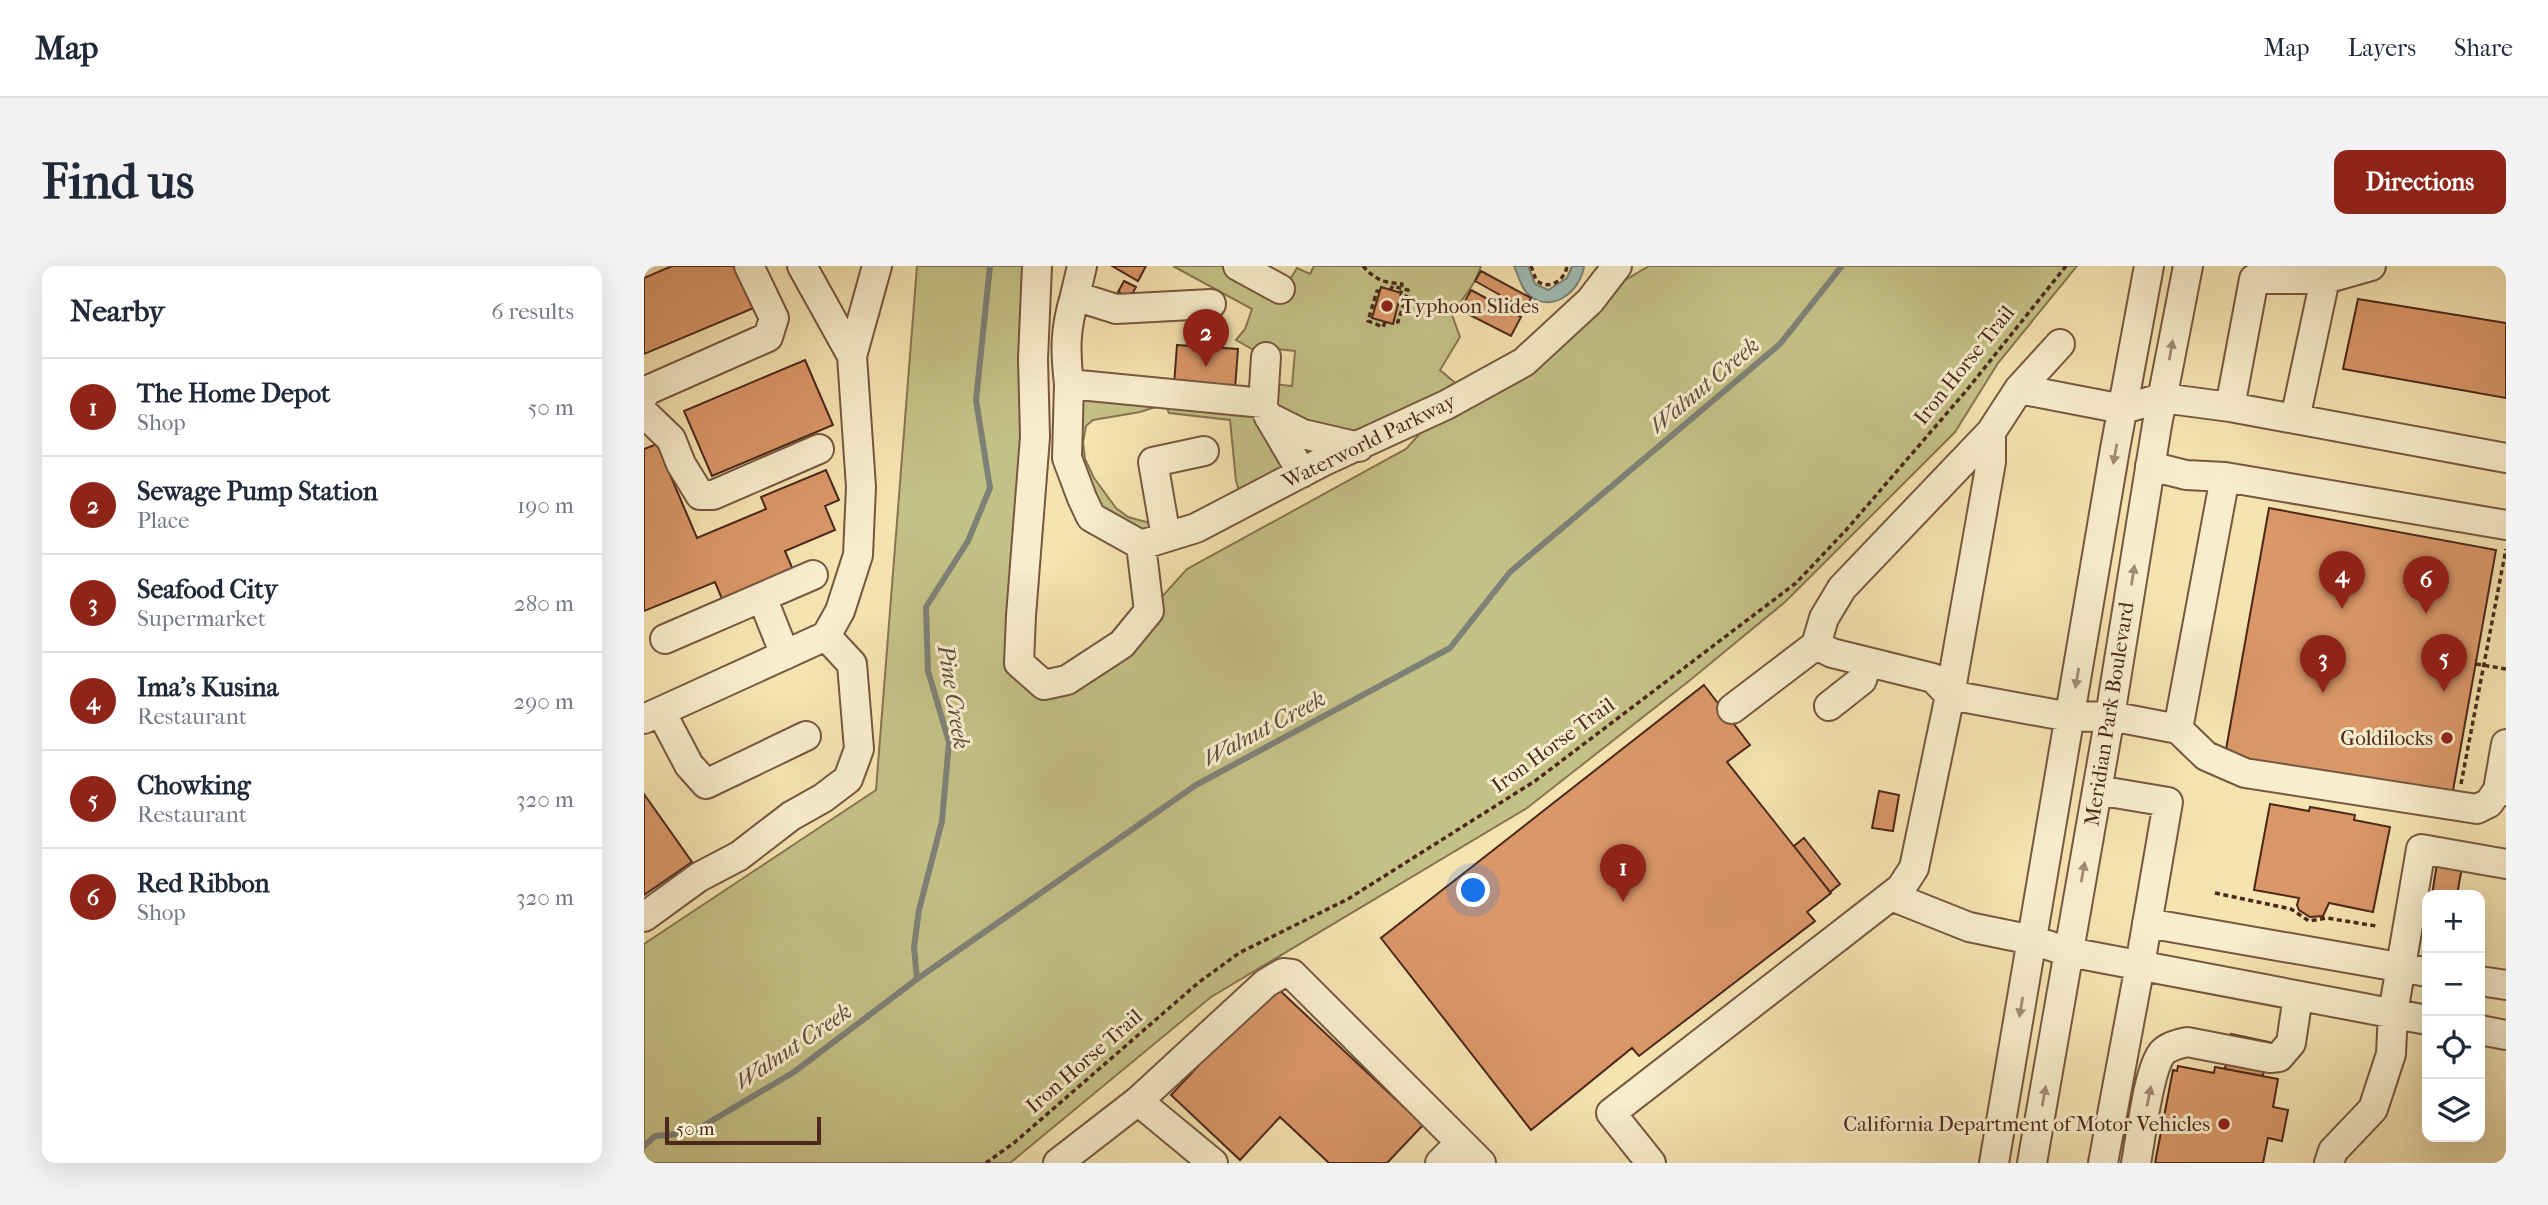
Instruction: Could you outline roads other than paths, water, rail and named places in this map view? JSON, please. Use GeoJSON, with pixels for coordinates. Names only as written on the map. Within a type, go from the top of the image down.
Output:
{"type":"FeatureCollection","features":[{"type":"Feature","properties":{"kind":"street"},"geometry":{"type":"LineString","coordinates":[[644,395],[648,390],[768,337],[774,318],[749,266]]}},
{"type":"Feature","properties":{"kind":"street"},"geometry":{"type":"LineString","coordinates":[[802,266],[852,356]]}},
{"type":"Feature","properties":{"kind":"street"},"geometry":{"type":"LineString","coordinates":[[806,736],[705,784],[652,715],[826,636],[840,611],[858,555],[861,487],[852,356],[877,266]]}},
{"type":"Feature","properties":{"kind":"street"},"geometry":{"type":"LineString","coordinates":[[1037,266],[1033,359],[1035,438],[1019,663],[1044,684],[1067,680],[1122,645],[1149,611],[1153,541],[1153,462],[1205,451]]}},
{"type":"Feature","properties":{"kind":"street"},"geometry":{"type":"LineString","coordinates":[[1082,266],[1068,318],[1064,347],[1069,384],[1067,458],[1091,517],[1153,541]]}},
{"type":"Feature","properties":{"kind":"street"},"geometry":{"type":"LineString","coordinates":[[1238,266],[1280,289]]}},
{"type":"Feature","properties":{"kind":"street","name":"Waterworld Parkway"},"geometry":{"type":"LineString","coordinates":[[1153,541],[1196,528],[1395,427],[1446,405],[1524,362],[1590,300],[1617,266]]}},
{"type":"Feature","properties":{"kind":"street","name":"Meridian Park Boulevard"},"geometry":{"type":"LineString","coordinates":[[1994,1163],[2149,266]]}},
{"type":"Feature","properties":{"kind":"street","name":"Meridian Park Boulevard"},"geometry":{"type":"LineString","coordinates":[[2032,1163],[2110,716],[2150,466],[2188,266]]}},
{"type":"Feature","properties":{"kind":"street"},"geometry":{"type":"LineString","coordinates":[[2230,407],[2254,279],[2371,266]]}},
{"type":"Feature","properties":{"kind":"street"},"geometry":{"type":"LineString","coordinates":[[2295,419],[2324,272]]}},
{"type":"Feature","properties":{"kind":"street"},"geometry":{"type":"LineString","coordinates":[[1075,296],[1116,309],[1211,304]]}},
{"type":"Feature","properties":{"kind":"street"},"geometry":{"type":"LineString","coordinates":[[1732,709],[1816,645],[1824,618],[1842,588],[1991,432],[2019,390],[2060,344]]}},
{"type":"Feature","properties":{"kind":"street"},"geometry":{"type":"LineString","coordinates":[[1266,357],[1266,410],[1302,473]]}},
{"type":"Feature","properties":{"kind":"street"},"geometry":{"type":"LineString","coordinates":[[1069,384],[1266,410],[1303,434],[1359,447]]}},
{"type":"Feature","properties":{"kind":"street"},"geometry":{"type":"LineString","coordinates":[[2019,390],[2123,409],[2162,398],[2230,407],[2506,458]]}},
{"type":"Feature","properties":{"kind":"street"},"geometry":{"type":"LineString","coordinates":[[644,413],[671,439],[681,464],[700,495],[713,495],[820,449]]}},
{"type":"Feature","properties":{"kind":"street"},"geometry":{"type":"LineString","coordinates":[[1651,1163],[1611,1113],[1892,896],[1901,888],[1914,868],[1950,695],[1992,462],[1991,432]]}},
{"type":"Feature","properties":{"kind":"street"},"geometry":{"type":"LineString","coordinates":[[2150,466],[2186,475],[2225,477],[2506,525]]}},
{"type":"Feature","properties":{"kind":"street"},"geometry":{"type":"LineString","coordinates":[[2178,729],[2225,477]]}},
{"type":"Feature","properties":{"kind":"street"},"geometry":{"type":"LineString","coordinates":[[665,639],[813,575]]}},
{"type":"Feature","properties":{"kind":"street"},"geometry":{"type":"LineString","coordinates":[[762,597],[785,655]]}},
{"type":"Feature","properties":{"kind":"street"},"geometry":{"type":"LineString","coordinates":[[644,916],[699,877],[739,856],[848,779],[859,749],[852,664],[826,636]]}},
{"type":"Feature","properties":{"kind":"street"},"geometry":{"type":"LineString","coordinates":[[1816,645],[1832,653],[1933,678],[1950,695],[2070,717],[2110,716],[2178,729],[2206,757],[2245,773],[2477,809],[2489,803],[2502,791],[2506,744]]}},
{"type":"Feature","properties":{"kind":"street"},"geometry":{"type":"LineString","coordinates":[[1829,706],[1862,680],[1867,662]]}},
{"type":"Feature","properties":{"kind":"street"},"geometry":{"type":"LineString","coordinates":[[2097,790],[2168,802],[2102,1163]]}},
{"type":"Feature","properties":{"kind":"street"},"geometry":{"type":"LineString","coordinates":[[2329,1163],[2333,1151],[2373,1109],[2391,1054],[2393,1013],[2414,969],[2421,849],[2506,864]]}},
{"type":"Feature","properties":{"kind":"street"},"geometry":{"type":"LineString","coordinates":[[1892,896],[1969,927],[2032,940],[2069,952],[2422,1019]]}},
{"type":"Feature","properties":{"kind":"street"},"geometry":{"type":"LineString","coordinates":[[2147,923],[2414,969]]}},
{"type":"Feature","properties":{"kind":"street"},"geometry":{"type":"LineString","coordinates":[[1058,1163],[1138,1101],[1266,983],[1283,973],[1292,974],[1480,1163]]}},
{"type":"Feature","properties":{"kind":"street"},"geometry":{"type":"LineString","coordinates":[[2485,982],[2506,985]]}},
{"type":"Feature","properties":{"kind":"street"},"geometry":{"type":"LineString","coordinates":[[2136,1163],[2154,1070],[2163,1052],[2174,1045],[2187,1042],[2270,1058],[2278,1057],[2291,1042],[2298,996]]}},
{"type":"Feature","properties":{"kind":"street"},"geometry":{"type":"LineString","coordinates":[[2485,1031],[2506,1035]]}},
{"type":"Feature","properties":{"kind":"street"},"geometry":{"type":"LineString","coordinates":[[1138,1101],[1213,1163]]}},
{"type":"Feature","properties":{"kind":"street"},"geometry":{"type":"LineString","coordinates":[[1440,1163],[1460,1143]]}},
{"type":"Feature","properties":{"kind":"water"},"geometry":{"type":"Polygon","coordinates":[[[1514,266],[1528,266],[1535,284],[1548,290],[1567,278],[1572,266],[1584,266],[1572,291],[1556,301],[1548,302],[1539,301],[1527,293],[1514,266]]]}},
{"type":"Feature","properties":{"kind":"waterway","name":"Pine Creek"},"geometry":{"type":"LineString","coordinates":[[917,979],[914,947],[919,910],[942,821],[949,742],[928,671],[926,607],[968,541],[990,488],[976,400],[990,266]]}},
{"type":"Feature","properties":{"kind":"waterway","name":"Walnut Creek"},"geometry":{"type":"LineString","coordinates":[[644,1146],[655,1136],[691,1133],[794,1072],[917,979],[1196,785],[1450,648],[1510,572],[1780,344],[1842,266]]}},
{"type":"Feature","properties":{"kind":"place","name":"Typhoon Slides"},"geometry":{"type":"Point","coordinates":[1387,306]}},
{"type":"Feature","properties":{"kind":"place","name":"Sewage Pump Station"},"geometry":{"type":"Point","coordinates":[1206,367]}},
{"type":"Feature","properties":{"kind":"place","name":"Ima's Kusina"},"geometry":{"type":"Point","coordinates":[2342,609]}},
{"type":"Feature","properties":{"kind":"place","name":"Red Ribbon"},"geometry":{"type":"Point","coordinates":[2426,614]}},
{"type":"Feature","properties":{"kind":"place","name":"Chowking"},"geometry":{"type":"Point","coordinates":[2444,692]}},
{"type":"Feature","properties":{"kind":"place","name":"Seafood City"},"geometry":{"type":"Point","coordinates":[2323,693]}},
{"type":"Feature","properties":{"kind":"place","name":"Goldilocks"},"geometry":{"type":"Point","coordinates":[2447,738]}},
{"type":"Feature","properties":{"kind":"place","name":"The Home Depot"},"geometry":{"type":"Point","coordinates":[1623,902]}},
{"type":"Feature","properties":{"kind":"place","name":"California Department of Motor Vehicles"},"geometry":{"type":"Point","coordinates":[2224,1124]}}]}
